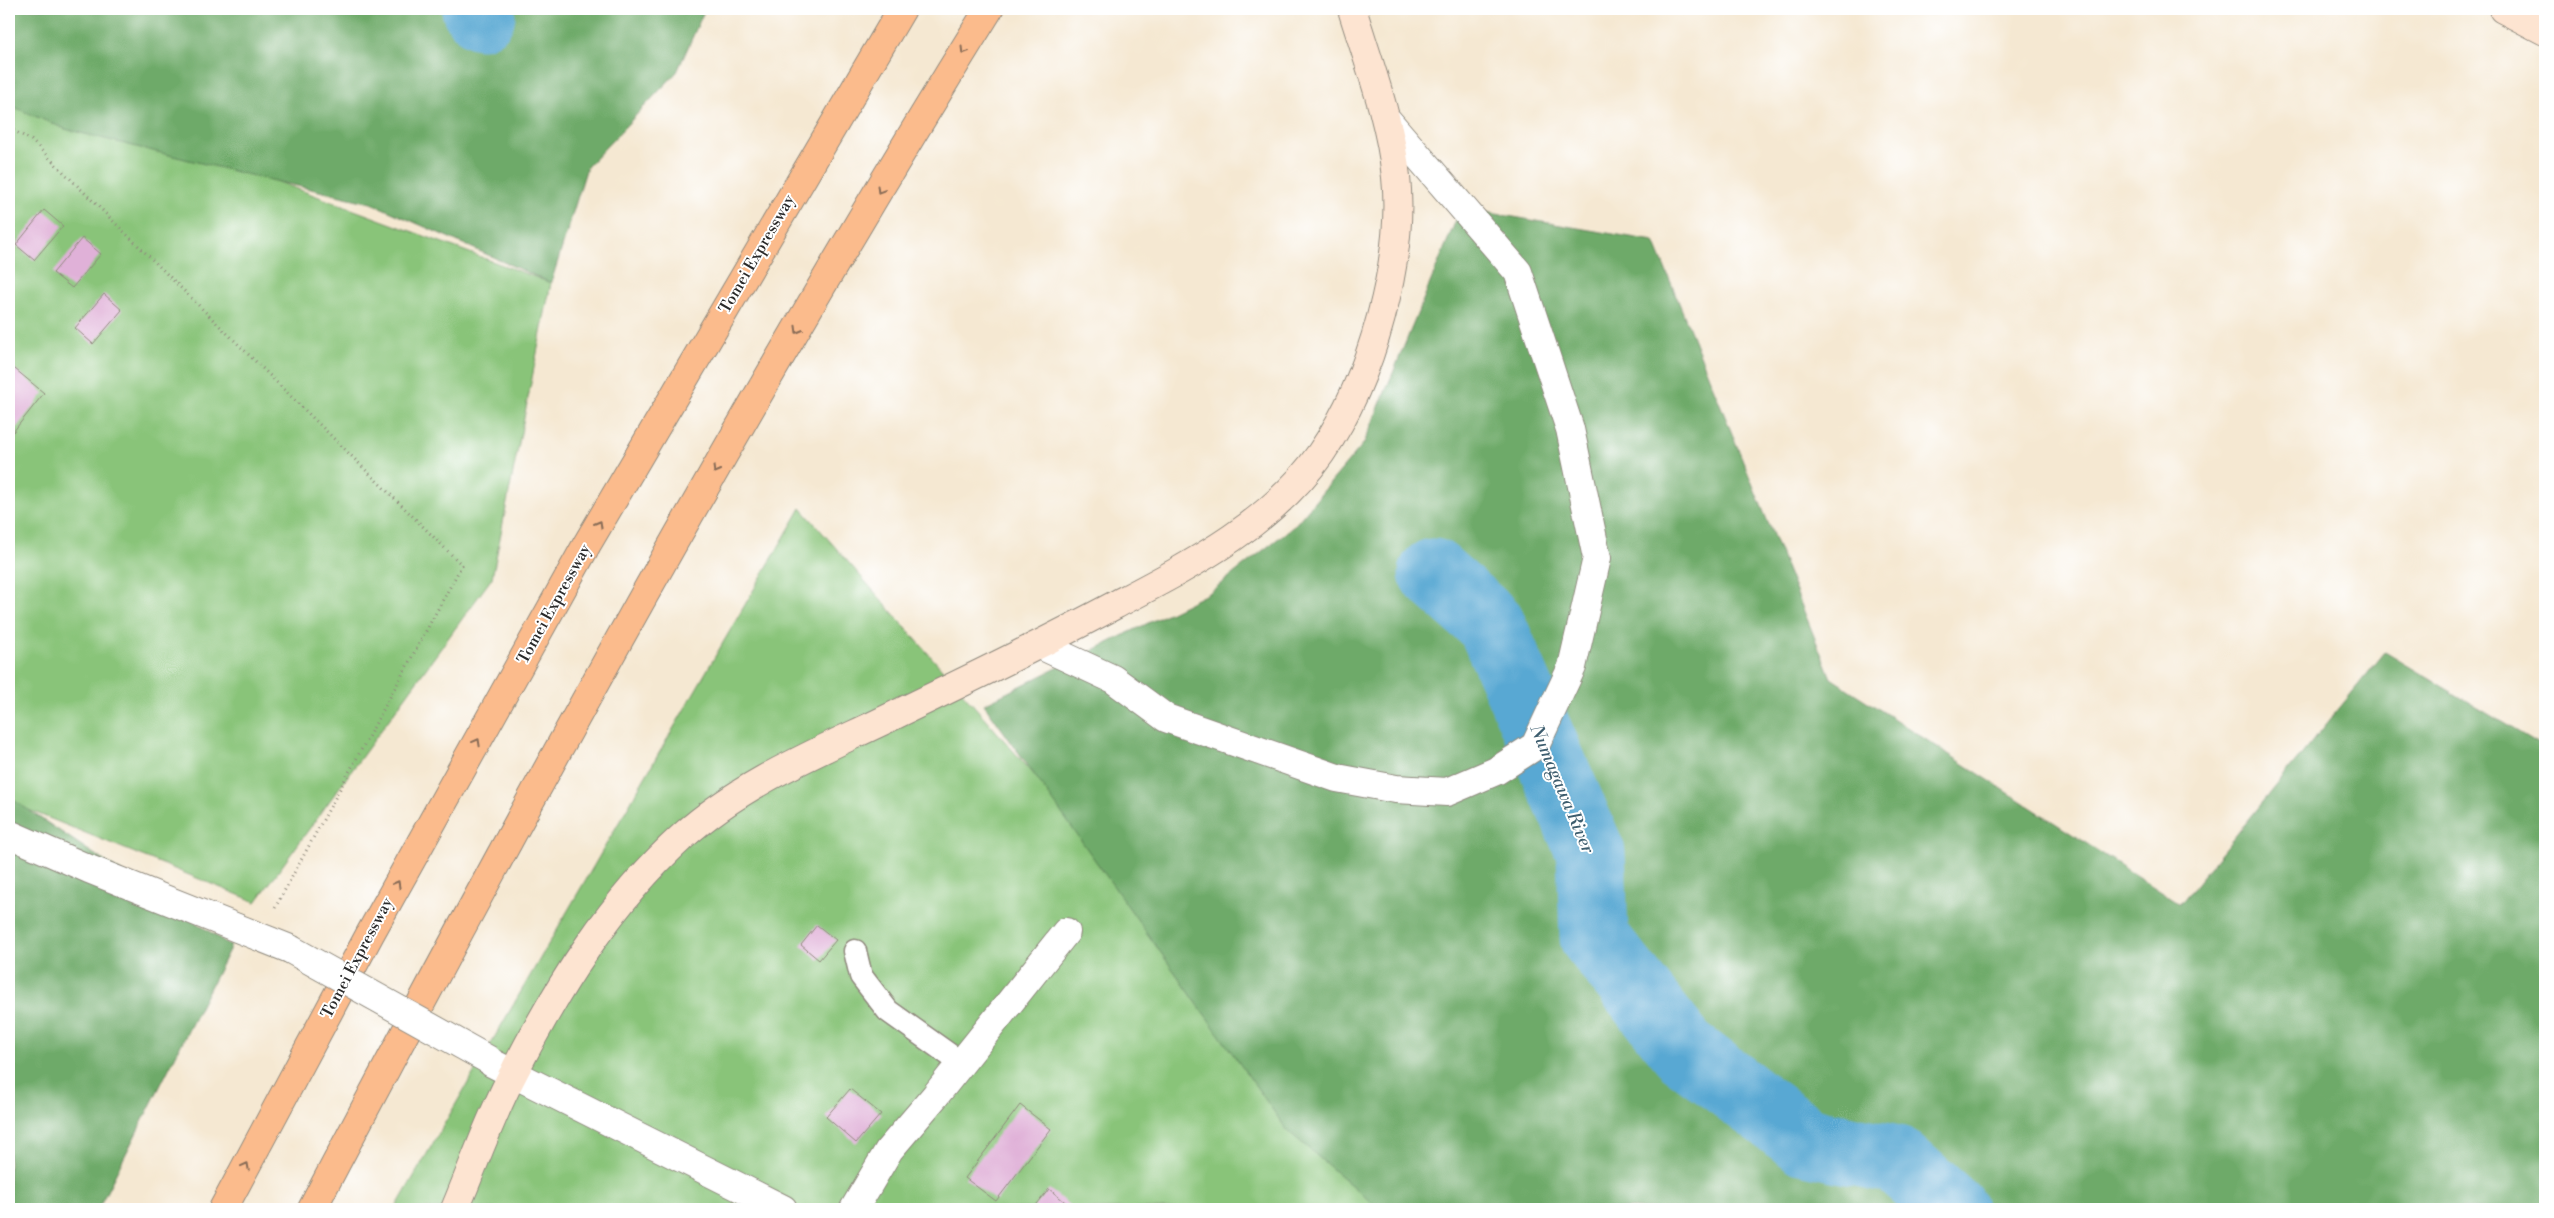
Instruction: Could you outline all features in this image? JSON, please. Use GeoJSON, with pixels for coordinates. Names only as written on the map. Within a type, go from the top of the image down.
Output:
{"type":"FeatureCollection","features":[{"type":"Feature","properties":{"kind":"highway","name":"Tomei Expressway"},"geometry":{"type":"LineString","coordinates":[[223,1209],[370,934],[587,544],[902,9]]}},
{"type":"Feature","properties":{"kind":"highway"},"geometry":{"type":"LineString","coordinates":[[312,1209],[447,951],[655,575],[838,261],[989,9]]}},
{"type":"Feature","properties":{"kind":"street"},"geometry":{"type":"LineString","coordinates":[[455,1209],[513,1074],[571,971],[623,898],[685,835],[756,783],[1040,645],[1167,578],[1228,541],[1277,502],[1319,456],[1348,408],[1372,352],[1388,290],[1397,234],[1397,189],[1388,121],[1352,9]]}},
{"type":"Feature","properties":{"kind":"street"},"geometry":{"type":"LineString","coordinates":[[2504,9],[2539,20]]}},
{"type":"Feature","properties":{"kind":"street"},"geometry":{"type":"LineString","coordinates":[[1040,645],[1113,679],[1166,718],[1337,778],[1396,789],[1448,792],[1496,771],[1535,746],[1572,667],[1597,558],[1570,429],[1518,272],[1388,121]]}},
{"type":"Feature","properties":{"kind":"street"},"geometry":{"type":"LineString","coordinates":[[9,834],[90,869],[290,949],[513,1074],[783,1209]]}},
{"type":"Feature","properties":{"kind":"street"},"geometry":{"type":"LineString","coordinates":[[854,1209],[889,1150],[1066,932]]}},
{"type":"Feature","properties":{"kind":"lane"},"geometry":{"type":"LineString","coordinates":[[855,951],[861,976],[888,1011],[960,1063]]}},
{"type":"Feature","properties":{"kind":"path"},"geometry":{"type":"LineString","coordinates":[[9,128],[31,140],[462,565],[259,937]]}},
{"type":"Feature","properties":{"kind":"green space"},"geometry":{"type":"Polygon","coordinates":[[[9,9],[705,9],[677,72],[587,167],[551,283],[371,203],[65,129],[9,105],[9,9]]]}},
{"type":"Feature","properties":{"kind":"green space"},"geometry":{"type":"Polygon","coordinates":[[[9,82],[551,283],[492,578],[256,902],[9,802],[9,82]]]}},
{"type":"Feature","properties":{"kind":"green space"},"geometry":{"type":"Polygon","coordinates":[[[1461,208],[1654,241],[1831,678],[2180,904],[2385,652],[2545,748],[2545,1209],[1379,1209],[1287,1130],[984,704],[1209,593],[1294,526],[1364,443],[1461,208]]]}},
{"type":"Feature","properties":{"kind":"green space"},"geometry":{"type":"Polygon","coordinates":[[[801,508],[1414,1209],[395,1209],[801,508]]]}},
{"type":"Feature","properties":{"kind":"green space"},"geometry":{"type":"Polygon","coordinates":[[[9,797],[231,946],[98,1209],[9,1209],[9,797]]]}},
{"type":"Feature","properties":{"kind":"building"},"geometry":{"type":"Polygon","coordinates":[[[44,210],[63,226],[34,260],[16,245],[44,210]]]}},
{"type":"Feature","properties":{"kind":"building"},"geometry":{"type":"Polygon","coordinates":[[[82,238],[101,254],[72,288],[53,273],[82,238]]]}},
{"type":"Feature","properties":{"kind":"building"},"geometry":{"type":"Polygon","coordinates":[[[104,294],[122,310],[93,344],[75,328],[104,294]]]}},
{"type":"Feature","properties":{"kind":"building"},"geometry":{"type":"Polygon","coordinates":[[[9,364],[44,393],[9,437],[9,364]]]}},
{"type":"Feature","properties":{"kind":"building"},"geometry":{"type":"Polygon","coordinates":[[[817,925],[836,940],[819,960],[801,945],[817,925]]]}},
{"type":"Feature","properties":{"kind":"building"},"geometry":{"type":"Polygon","coordinates":[[[850,1089],[881,1114],[856,1143],[826,1117],[850,1089]]]}},
{"type":"Feature","properties":{"kind":"building"},"geometry":{"type":"Polygon","coordinates":[[[1020,1105],[1051,1129],[996,1201],[965,1178],[1020,1105]]]}},
{"type":"Feature","properties":{"kind":"building"},"geometry":{"type":"Polygon","coordinates":[[[1049,1189],[1074,1209],[1033,1209],[1049,1189]]]}},
{"type":"Feature","properties":{"kind":"waterway","name":"Numagawa River"},"geometry":{"type":"LineString","coordinates":[[476,9],[481,15]]}},
{"type":"Feature","properties":{"kind":"waterway","name":"Numagawa River"},"geometry":{"type":"LineString","coordinates":[[1433,573],[1491,624],[1591,853],[1594,937],[1684,1050],[1806,1141],[1897,1160],[1952,1209]]}}]}
